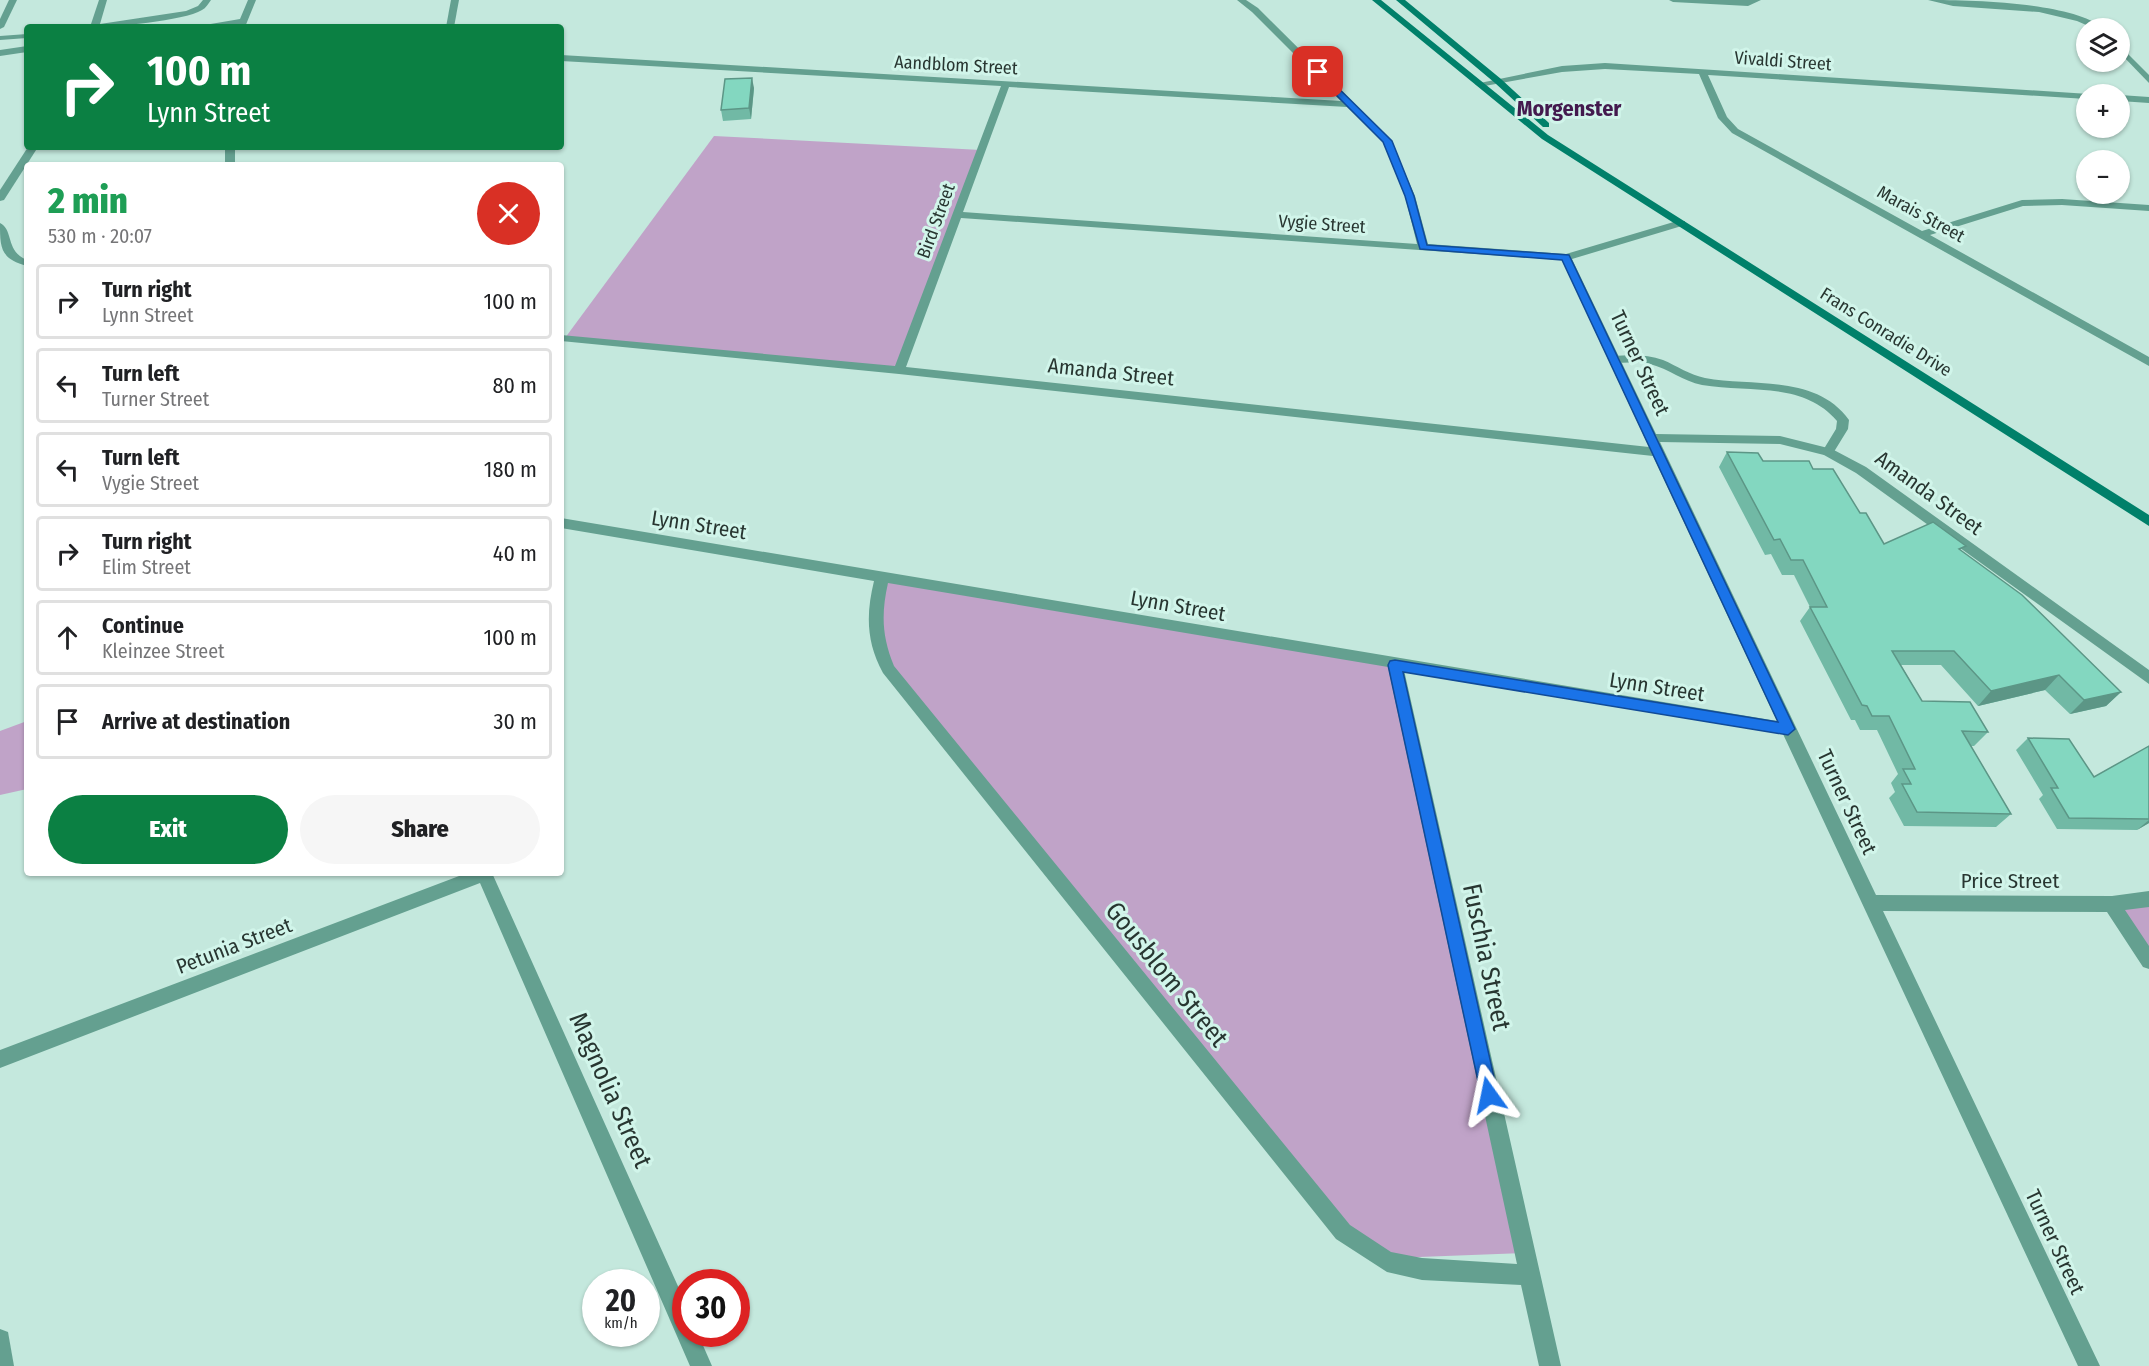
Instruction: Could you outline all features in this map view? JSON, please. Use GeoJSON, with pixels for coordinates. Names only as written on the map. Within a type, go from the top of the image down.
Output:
{"type":"FeatureCollection","features":[{"type":"Feature","properties":{"kind":"street"},"geometry":{"type":"LineString","coordinates":[[0,27],[13,0]]}},
{"type":"Feature","properties":{"kind":"street"},"geometry":{"type":"LineString","coordinates":[[96,24],[103,0]]}},
{"type":"Feature","properties":{"kind":"street"},"geometry":{"type":"LineString","coordinates":[[115,24],[188,13],[201,8],[207,0]]}},
{"type":"Feature","properties":{"kind":"street"},"geometry":{"type":"LineString","coordinates":[[241,24],[252,0]]}},
{"type":"Feature","properties":{"kind":"street"},"geometry":{"type":"LineString","coordinates":[[451,24],[455,0]]}},
{"type":"Feature","properties":{"kind":"street"},"geometry":{"type":"LineString","coordinates":[[1241,0],[1255,10],[1379,131],[1390,147],[1410,196],[1423,247]]}},
{"type":"Feature","properties":{"kind":"street","name":"Frans Conradie Drive"},"geometry":{"type":"LineString","coordinates":[[1376,0],[1545,137],[2149,521]]}},
{"type":"Feature","properties":{"kind":"street","name":"Frans Conradie Drive"},"geometry":{"type":"LineString","coordinates":[[1400,0],[1498,81],[1603,174]]}},
{"type":"Feature","properties":{"kind":"street"},"geometry":{"type":"LineString","coordinates":[[1673,0],[1748,4],[1757,0]]}},
{"type":"Feature","properties":{"kind":"street"},"geometry":{"type":"LineString","coordinates":[[1932,0],[2049,10],[2079,18]]}},
{"type":"Feature","properties":{"kind":"street"},"geometry":{"type":"LineString","coordinates":[[0,38],[24,36]]}},
{"type":"Feature","properties":{"kind":"street"},"geometry":{"type":"LineString","coordinates":[[0,53],[24,49]]}},
{"type":"Feature","properties":{"kind":"street","name":"Aandblom Street"},"geometry":{"type":"LineString","coordinates":[[564,58],[1350,104]]}},
{"type":"Feature","properties":{"kind":"street"},"geometry":{"type":"LineString","coordinates":[[2130,60],[2149,80]]}},
{"type":"Feature","properties":{"kind":"street","name":"Vivaldi Street"},"geometry":{"type":"LineString","coordinates":[[1479,84],[1586,67],[2076,95]]}},
{"type":"Feature","properties":{"kind":"street","name":"Marais Street"},"geometry":{"type":"LineString","coordinates":[[1702,72],[1723,118],[1735,131],[1924,234],[2149,362]]}},
{"type":"Feature","properties":{"kind":"street","name":"Bird Street"},"geometry":{"type":"LineString","coordinates":[[899,370],[1006,84]]}},
{"type":"Feature","properties":{"kind":"street"},"geometry":{"type":"LineString","coordinates":[[2130,99],[2149,100]]}},
{"type":"Feature","properties":{"kind":"street"},"geometry":{"type":"LineString","coordinates":[[0,198],[31,150]]}},
{"type":"Feature","properties":{"kind":"street"},"geometry":{"type":"LineString","coordinates":[[1924,234],[2022,203],[2062,202],[2149,208]]}},
{"type":"Feature","properties":{"kind":"street","name":"Vygie Street"},"geometry":{"type":"LineString","coordinates":[[956,215],[1566,257],[1681,223]]}},
{"type":"Feature","properties":{"kind":"street"},"geometry":{"type":"LineString","coordinates":[[0,226],[8,253],[17,261],[24,262]]}},
{"type":"Feature","properties":{"kind":"street","name":"Turner Street"},"geometry":{"type":"LineString","coordinates":[[1566,257],[2090,1366]]}},
{"type":"Feature","properties":{"kind":"street","name":"Amanda Street"},"geometry":{"type":"LineString","coordinates":[[564,339],[1653,445],[1780,440],[1828,452],[1861,470],[2149,678]]}},
{"type":"Feature","properties":{"kind":"street"},"geometry":{"type":"LineString","coordinates":[[1613,358],[1651,360],[1701,381],[1768,386],[1809,396],[1832,408],[1843,420],[1842,429],[1828,452]]}},
{"type":"Feature","properties":{"kind":"street","name":"Lynn Street"},"geometry":{"type":"LineString","coordinates":[[564,524],[1788,729]]}},
{"type":"Feature","properties":{"kind":"street","name":"Gousblom Street"},"geometry":{"type":"LineString","coordinates":[[882,577],[872,618],[876,640],[888,669],[1343,1232],[1386,1262],[1422,1269],[1530,1275]]}},
{"type":"Feature","properties":{"kind":"street","name":"Fuschia Street"},"geometry":{"type":"LineString","coordinates":[[1395,665],[1550,1366]]}},
{"type":"Feature","properties":{"kind":"street","name":"Petunia Street"},"geometry":{"type":"LineString","coordinates":[[0,1059],[479,876]]}},
{"type":"Feature","properties":{"kind":"street","name":"Magnolia Street"},"geometry":{"type":"LineString","coordinates":[[485,876],[672,1300]]}},
{"type":"Feature","properties":{"kind":"street","name":"Price Street"},"geometry":{"type":"LineString","coordinates":[[1870,903],[2112,904],[2149,899]]}},
{"type":"Feature","properties":{"kind":"street"},"geometry":{"type":"LineString","coordinates":[[2112,904],[2149,961]]}},
{"type":"Feature","properties":{"kind":"street"},"geometry":{"type":"LineString","coordinates":[[0,1340],[3,1366]]}},
{"type":"Feature","properties":{"kind":"street","name":"Magnolia Street"},"geometry":{"type":"LineString","coordinates":[[693,1347],[701,1366]]}},
{"type":"Feature","properties":{"kind":"shaded area"},"geometry":{"type":"Polygon","coordinates":[[[714,136],[981,150],[899,370],[565,338],[714,136]]]}},
{"type":"Feature","properties":{"kind":"shaded area"},"geometry":{"type":"Polygon","coordinates":[[[889,578],[1395,665],[1524,1253],[1393,1258],[1355,1232],[887,664],[876,621],[889,578]]]}},
{"type":"Feature","properties":{"kind":"shaded area"},"geometry":{"type":"Polygon","coordinates":[[[24,722],[24,790],[0,795],[0,731],[24,722]]]}},
{"type":"Feature","properties":{"kind":"shaded area"},"geometry":{"type":"Polygon","coordinates":[[[2149,899],[2149,961],[2112,904],[2149,899]]]}},
{"type":"Feature","properties":{"kind":"building"},"geometry":{"type":"Polygon","coordinates":[[[752,78],[749,108],[721,110],[725,79],[752,78]]]}},
{"type":"Feature","properties":{"kind":"building"},"geometry":{"type":"Polygon","coordinates":[[[1727,452],[1758,453],[1763,461],[1809,461],[1813,469],[1833,469],[1860,513],[1866,513],[1884,544],[1933,522],[1966,546],[1959,549],[2022,595],[2121,692],[2084,700],[2059,675],[1991,691],[1954,651],[1892,651],[1922,701],[1970,702],[1988,732],[1962,731],[2011,814],[1917,812],[1902,784],[1911,784],[1903,769],[1915,769],[1889,716],[1872,716],[1867,706],[1862,705],[1810,607],[1827,607],[1803,560],[1791,560],[1780,539],[1774,540],[1727,452]]]}},
{"type":"Feature","properties":{"kind":"building"},"geometry":{"type":"Polygon","coordinates":[[[2028,738],[2069,739],[2094,777],[2149,746],[2149,819],[2069,818],[2051,788],[2058,788],[2028,738]]]}},
{"type":"Feature","properties":{"kind":"district","name":"Morgenster"},"geometry":{"type":"Point","coordinates":[1569,108]}},
{"type":"Feature","properties":{"kind":"route"},"geometry":{"type":"LineString","coordinates":[[1318,72],[1387,141],[1410,196],[1423,247],[1566,257],[1788,729],[1395,665],[1489,1095]]}}]}
